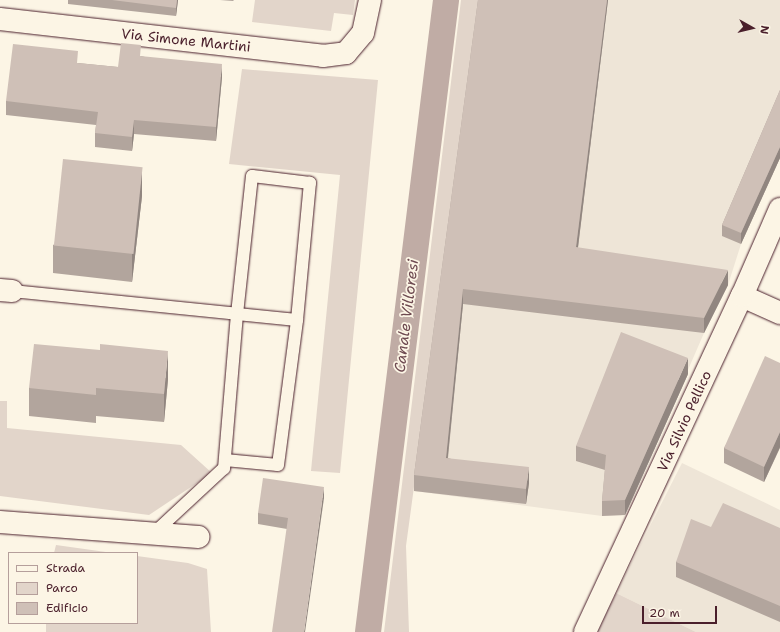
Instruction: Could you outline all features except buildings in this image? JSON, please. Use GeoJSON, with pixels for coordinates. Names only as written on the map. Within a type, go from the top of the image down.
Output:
{"type":"FeatureCollection","features":[{"type":"Feature","properties":{"kind":"street","name":"Via Simone Martini"},"geometry":{"type":"LineString","coordinates":[[0,19],[323,56],[346,53],[363,33],[370,0]]}},
{"type":"Feature","properties":{"kind":"street","name":"Via Silvio Pellico"},"geometry":{"type":"LineString","coordinates":[[585,632],[742,296],[780,209]]}},
{"type":"Feature","properties":{"kind":"street"},"geometry":{"type":"LineString","coordinates":[[742,296],[780,313]]}},
{"type":"Feature","properties":{"kind":"street"},"geometry":{"type":"LineString","coordinates":[[0,522],[152,535],[198,536]]}},
{"type":"Feature","properties":{"kind":"lane"},"geometry":{"type":"LineString","coordinates":[[152,535],[224,468],[224,460],[237,314],[252,176],[310,184],[297,320],[278,465],[224,460]]}},
{"type":"Feature","properties":{"kind":"lane"},"geometry":{"type":"LineString","coordinates":[[6,291],[297,320]]}},
{"type":"Feature","properties":{"kind":"shaded area"},"geometry":{"type":"Polygon","coordinates":[[[480,0],[780,0],[780,158],[741,244],[728,285],[704,333],[625,515],[602,516],[414,491],[480,0]]]}},
{"type":"Feature","properties":{"kind":"shaded area"},"geometry":{"type":"Polygon","coordinates":[[[682,463],[780,510],[780,632],[696,632],[616,593],[682,463]]]}},
{"type":"Feature","properties":{"kind":"green space"},"geometry":{"type":"Polygon","coordinates":[[[255,0],[355,0],[353,15],[334,13],[331,31],[252,22],[255,0]]]}},
{"type":"Feature","properties":{"kind":"green space"},"geometry":{"type":"Polygon","coordinates":[[[461,0],[480,0],[406,546],[409,632],[384,632],[461,0]]]}},
{"type":"Feature","properties":{"kind":"green space"},"geometry":{"type":"Polygon","coordinates":[[[242,69],[378,80],[340,473],[311,471],[340,175],[229,164],[242,69]]]}},
{"type":"Feature","properties":{"kind":"green space"},"geometry":{"type":"Polygon","coordinates":[[[0,401],[7,401],[7,428],[181,445],[212,473],[149,515],[0,496],[0,401]]]}},
{"type":"Feature","properties":{"kind":"green space"},"geometry":{"type":"Polygon","coordinates":[[[56,545],[106,552],[54,552],[56,545]]]}},
{"type":"Feature","properties":{"kind":"green space"},"geometry":{"type":"Polygon","coordinates":[[[138,556],[188,563],[207,569],[211,632],[46,632],[46,624],[138,624],[138,556]]]}},
{"type":"Feature","properties":{"kind":"green space"},"geometry":{"type":"Polygon","coordinates":[[[616,593],[696,632],[597,632],[616,593]]]}},
{"type":"Feature","properties":{"kind":"waterway","name":"Canale Villoresi"},"geometry":{"type":"LineString","coordinates":[[368,632],[446,0]]}}]}
